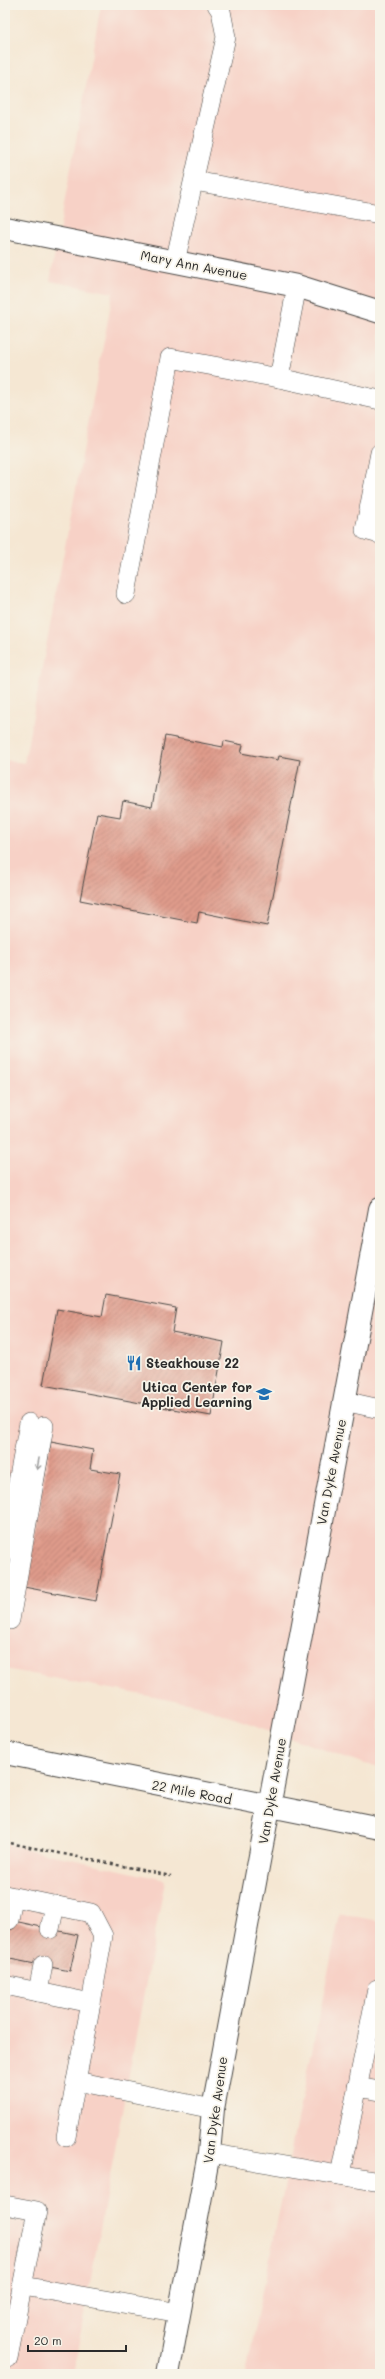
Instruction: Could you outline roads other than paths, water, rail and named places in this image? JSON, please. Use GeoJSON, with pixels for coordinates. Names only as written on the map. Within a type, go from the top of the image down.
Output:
{"type":"FeatureCollection","features":[{"type":"Feature","properties":{"kind":"main road","name":"Mary Ann Avenue"},"geometry":{"type":"LineString","coordinates":[[5,228],[297,286],[380,312]]}},
{"type":"Feature","properties":{"kind":"main road","name":"Van Dyke Avenue"},"geometry":{"type":"LineString","coordinates":[[168,2374],[209,2153],[213,2109],[344,1401],[379,1221]]}},
{"type":"Feature","properties":{"kind":"main road","name":"22 Mile Road"},"geometry":{"type":"LineString","coordinates":[[5,1753],[380,1828]]}},
{"type":"Feature","properties":{"kind":"lane"},"geometry":{"type":"LineString","coordinates":[[175,262],[226,37],[221,11],[217,5]]}},
{"type":"Feature","properties":{"kind":"lane"},"geometry":{"type":"LineString","coordinates":[[194,181],[380,214]]}},
{"type":"Feature","properties":{"kind":"lane"},"geometry":{"type":"LineString","coordinates":[[279,378],[297,286]]}},
{"type":"Feature","properties":{"kind":"lane"},"geometry":{"type":"LineString","coordinates":[[126,594],[170,358],[279,378],[380,400]]}},
{"type":"Feature","properties":{"kind":"lane"},"geometry":{"type":"LineString","coordinates":[[380,453],[365,530],[380,534]]}},
{"type":"Feature","properties":{"kind":"lane"},"geometry":{"type":"LineString","coordinates":[[344,1401],[380,1408]]}},
{"type":"Feature","properties":{"kind":"lane"},"geometry":{"type":"LineString","coordinates":[[5,1552],[37,1425],[10,1620]]}},
{"type":"Feature","properties":{"kind":"lane"},"geometry":{"type":"LineString","coordinates":[[9,1920],[9,1896],[91,1913],[103,1936],[66,2137]]}},
{"type":"Feature","properties":{"kind":"lane"},"geometry":{"type":"LineString","coordinates":[[50,1929],[55,1905]]}},
{"type":"Feature","properties":{"kind":"lane"},"geometry":{"type":"LineString","coordinates":[[38,1992],[43,1965]]}},
{"type":"Feature","properties":{"kind":"lane"},"geometry":{"type":"LineString","coordinates":[[5,1986],[91,2003]]}},
{"type":"Feature","properties":{"kind":"lane"},"geometry":{"type":"LineString","coordinates":[[340,2175],[377,1989],[380,1990]]}},
{"type":"Feature","properties":{"kind":"lane"},"geometry":{"type":"LineString","coordinates":[[76,2081],[213,2109]]}},
{"type":"Feature","properties":{"kind":"lane"},"geometry":{"type":"LineString","coordinates":[[358,2087],[380,2091]]}},
{"type":"Feature","properties":{"kind":"lane"},"geometry":{"type":"LineString","coordinates":[[209,2153],[380,2182]]}},
{"type":"Feature","properties":{"kind":"lane"},"geometry":{"type":"LineString","coordinates":[[5,2205],[37,2211],[8,2358],[5,2357]]}},
{"type":"Feature","properties":{"kind":"lane"},"geometry":{"type":"LineString","coordinates":[[23,2286],[180,2313]]}},
{"type":"Feature","properties":{"kind":"place","name":"Steakhouse 22"},"geometry":{"type":"Point","coordinates":[134,1363]}},
{"type":"Feature","properties":{"kind":"place","name":"Utica Center for Applied Learning"},"geometry":{"type":"Point","coordinates":[264,1394]}}]}
